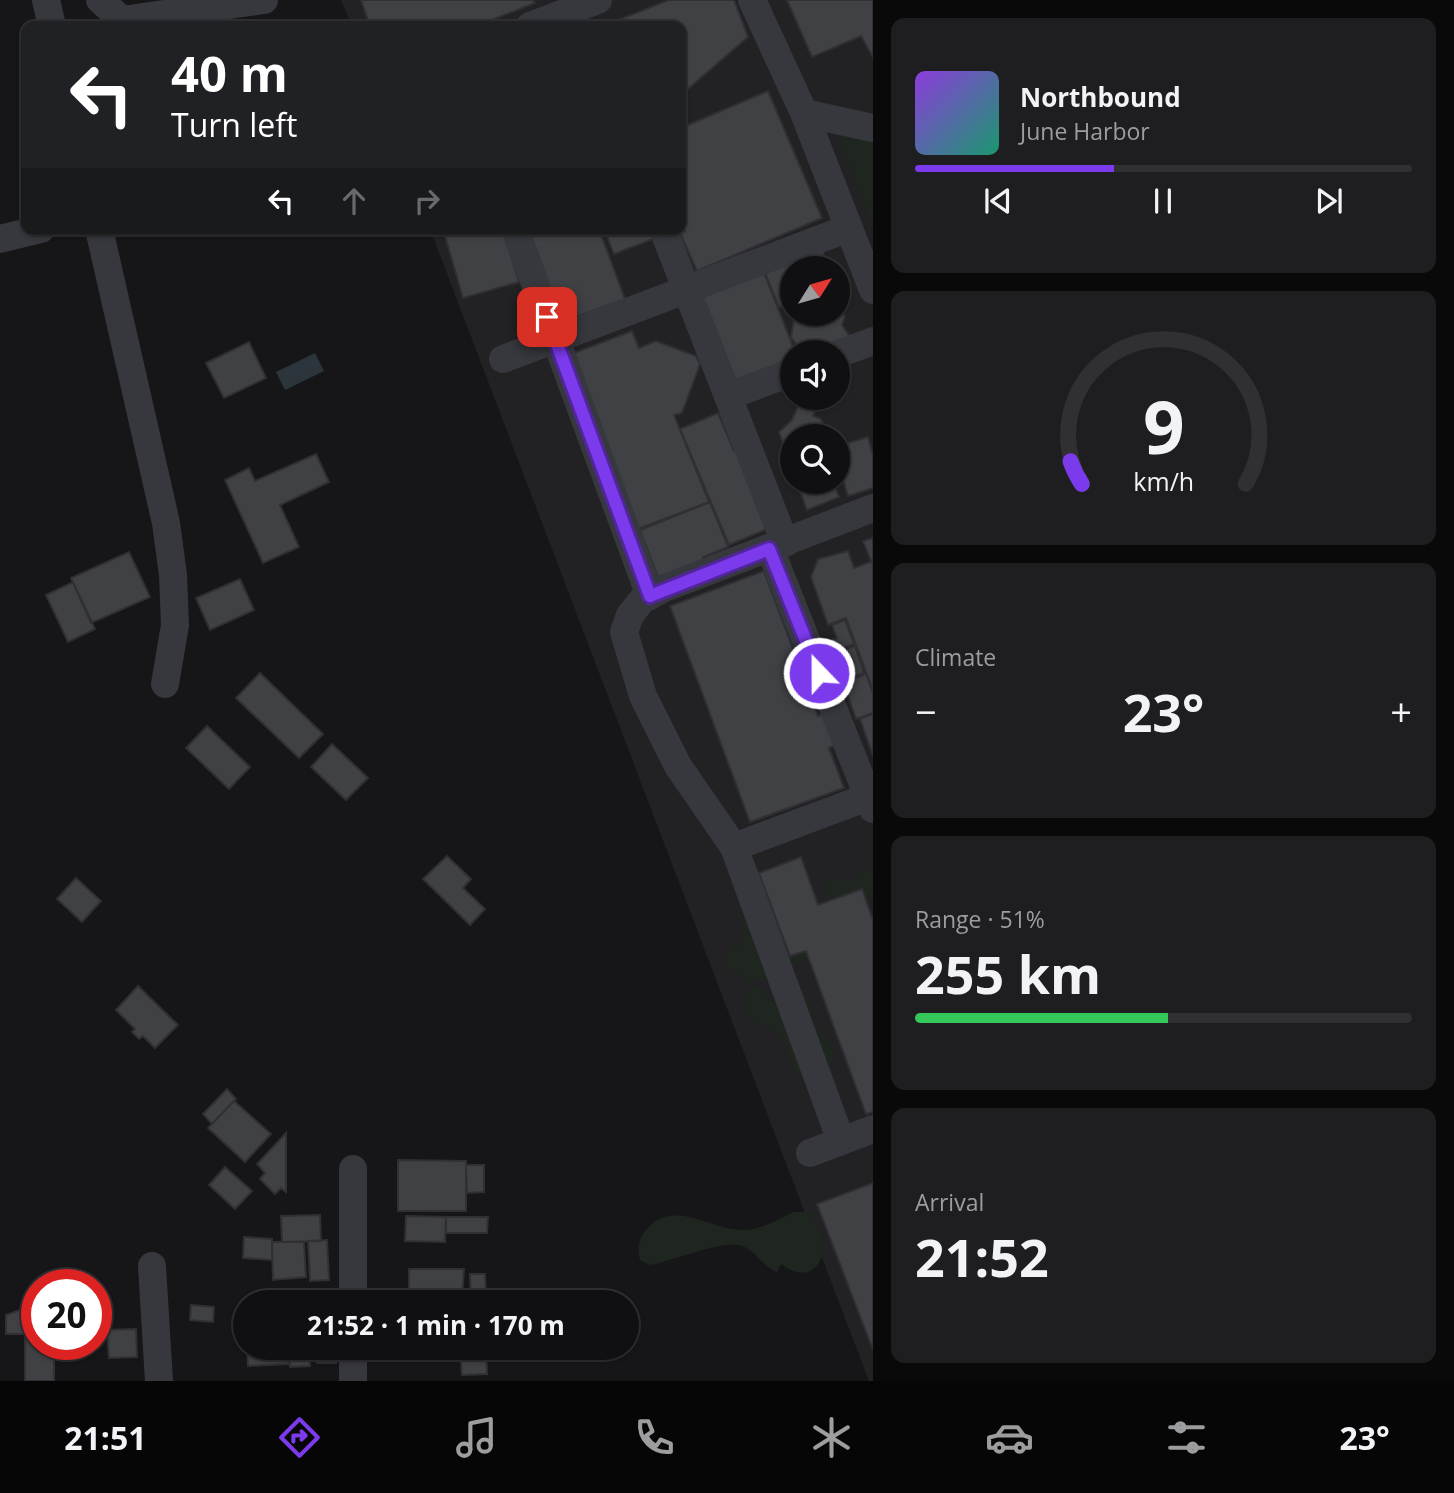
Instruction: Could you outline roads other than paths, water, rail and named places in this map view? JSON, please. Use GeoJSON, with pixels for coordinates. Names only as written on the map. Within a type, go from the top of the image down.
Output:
{"type":"FeatureCollection","features":[{"type":"Feature","properties":{"kind":"street"},"geometry":{"type":"LineString","coordinates":[[46,0],[51,21]]}},
{"type":"Feature","properties":{"kind":"street"},"geometry":{"type":"LineString","coordinates":[[100,0],[122,20],[206,5],[264,0]]}},
{"type":"Feature","properties":{"kind":"street"},"geometry":{"type":"LineString","coordinates":[[752,0],[804,113],[871,276]]}},
{"type":"Feature","properties":{"kind":"street"},"geometry":{"type":"LineString","coordinates":[[549,21],[587,11]]}},
{"type":"Feature","properties":{"kind":"street"},"geometry":{"type":"LineString","coordinates":[[804,113],[873,128]]}},
{"type":"Feature","properties":{"kind":"street"},"geometry":{"type":"LineString","coordinates":[[503,359],[849,228]]}},
{"type":"Feature","properties":{"kind":"street"},"geometry":{"type":"LineString","coordinates":[[0,239],[21,234]]}},
{"type":"Feature","properties":{"kind":"street"},"geometry":{"type":"LineString","coordinates":[[100,235],[166,523],[173,575],[175,625],[165,684]]}},
{"type":"Feature","properties":{"kind":"street"},"geometry":{"type":"LineString","coordinates":[[517,235],[650,596]]}},
{"type":"Feature","properties":{"kind":"street"},"geometry":{"type":"LineString","coordinates":[[665,235],[728,396],[777,546],[871,803],[734,847]]}},
{"type":"Feature","properties":{"kind":"street"},"geometry":{"type":"LineString","coordinates":[[850,350],[873,341]]}},
{"type":"Feature","properties":{"kind":"street"},"geometry":{"type":"LineString","coordinates":[[728,396],[780,377]]}},
{"type":"Feature","properties":{"kind":"street"},"geometry":{"type":"LineString","coordinates":[[841,1141],[734,847],[678,766],[643,696],[624,632],[629,615],[650,596],[873,508]]}},
{"type":"Feature","properties":{"kind":"street"},"geometry":{"type":"LineString","coordinates":[[810,1153],[873,1129]]}},
{"type":"Feature","properties":{"kind":"street"},"geometry":{"type":"LineString","coordinates":[[353,1169],[353,1290]]}},
{"type":"Feature","properties":{"kind":"street"},"geometry":{"type":"LineString","coordinates":[[152,1266],[159,1381]]}},
{"type":"Feature","properties":{"kind":"street"},"geometry":{"type":"LineString","coordinates":[[353,1360],[353,1381]]}}]}
